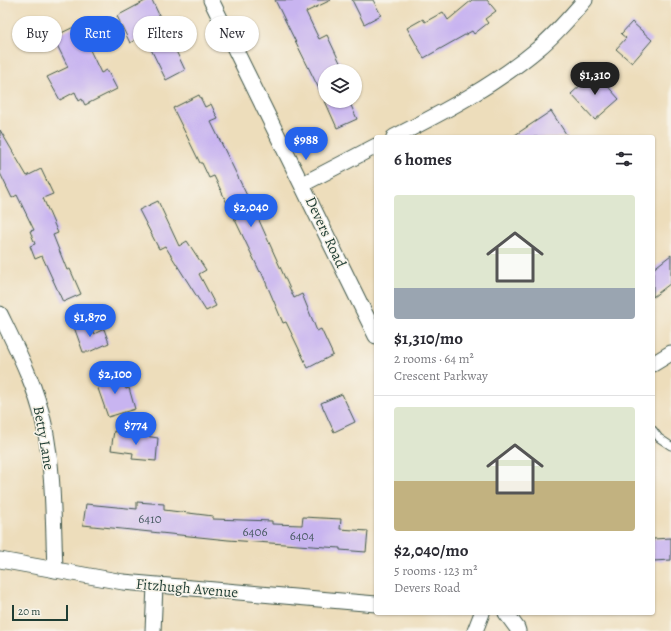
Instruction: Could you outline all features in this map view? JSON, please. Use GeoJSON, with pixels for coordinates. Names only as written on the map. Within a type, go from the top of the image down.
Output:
{"type":"FeatureCollection","features":[{"type":"Feature","properties":{"kind":"street","name":"Devers Road"},"geometry":{"type":"LineString","coordinates":[[211,0],[303,184],[354,294],[374,332]]}},
{"type":"Feature","properties":{"kind":"street"},"geometry":{"type":"LineString","coordinates":[[398,135],[433,117],[492,83],[538,48],[564,24],[585,0]]}},
{"type":"Feature","properties":{"kind":"street"},"geometry":{"type":"LineString","coordinates":[[303,184],[374,147]]}},
{"type":"Feature","properties":{"kind":"street","name":"Betty Lane"},"geometry":{"type":"LineString","coordinates":[[0,314],[24,365],[38,400],[44,424],[50,471],[55,570]]}},
{"type":"Feature","properties":{"kind":"street"},"geometry":{"type":"LineString","coordinates":[[655,363],[671,353]]}},
{"type":"Feature","properties":{"kind":"street","name":"Fitzhugh Avenue"},"geometry":{"type":"LineString","coordinates":[[0,560],[123,582],[155,586],[374,604]]}},
{"type":"Feature","properties":{"kind":"street"},"geometry":{"type":"LineString","coordinates":[[153,631],[155,586]]}},
{"type":"Feature","properties":{"kind":"street"},"geometry":{"type":"LineString","coordinates":[[475,631],[481,615]]}},
{"type":"Feature","properties":{"kind":"street"},"geometry":{"type":"LineString","coordinates":[[507,615],[518,631]]}},
{"type":"Feature","properties":{"kind":"lane"},"geometry":{"type":"LineString","coordinates":[[655,433],[659,438],[671,446]]}},
{"type":"Feature","properties":{"kind":"building"},"geometry":{"type":"Polygon","coordinates":[[[147,0],[152,0],[160,16],[133,16],[133,41],[130,43],[125,33],[125,16],[117,16],[147,0]]]}},
{"type":"Feature","properties":{"kind":"building"},"geometry":{"type":"Polygon","coordinates":[[[275,0],[331,0],[306,12],[319,39],[327,35],[341,64],[318,64],[318,87],[275,0]]]}},
{"type":"Feature","properties":{"kind":"building"},"geometry":{"type":"Polygon","coordinates":[[[352,0],[373,0],[381,15],[364,24],[352,0]]]}},
{"type":"Feature","properties":{"kind":"building"},"geometry":{"type":"Polygon","coordinates":[[[472,0],[487,0],[496,11],[485,19],[488,23],[474,34],[472,31],[424,58],[407,28],[423,19],[425,22],[443,12],[448,20],[472,0]]]}},
{"type":"Feature","properties":{"kind":"building"},"geometry":{"type":"Polygon","coordinates":[[[632,22],[652,40],[632,63],[616,49],[626,38],[621,34],[632,22]]]}},
{"type":"Feature","properties":{"kind":"building"},"geometry":{"type":"Polygon","coordinates":[[[70,29],[70,52],[91,52],[101,73],[107,70],[117,89],[85,105],[82,99],[79,101],[75,92],[60,100],[47,77],[68,67],[60,52],[62,52],[62,33],[70,29]]]}},
{"type":"Feature","properties":{"kind":"building"},"geometry":{"type":"Polygon","coordinates":[[[152,52],[177,52],[185,70],[166,80],[152,52]]]}},
{"type":"Feature","properties":{"kind":"building"},"geometry":{"type":"Polygon","coordinates":[[[595,72],[619,99],[595,120],[571,94],[595,72]]]}},
{"type":"Feature","properties":{"kind":"building"},"geometry":{"type":"Polygon","coordinates":[[[199,95],[205,107],[211,104],[218,119],[211,122],[258,218],[294,298],[302,294],[317,331],[321,329],[333,355],[308,368],[286,322],[283,323],[261,271],[260,272],[214,176],[209,178],[173,108],[199,95]]]}},
{"type":"Feature","properties":{"kind":"building"},"geometry":{"type":"Polygon","coordinates":[[[328,108],[352,108],[357,119],[337,128],[328,108]]]}},
{"type":"Feature","properties":{"kind":"building"},"geometry":{"type":"Polygon","coordinates":[[[551,111],[567,135],[515,135],[551,111]]]}},
{"type":"Feature","properties":{"kind":"building"},"geometry":{"type":"Polygon","coordinates":[[[0,130],[27,176],[41,169],[53,194],[43,198],[58,233],[53,235],[67,270],[70,269],[81,294],[63,302],[42,256],[35,259],[30,246],[35,244],[30,231],[34,230],[17,195],[12,198],[0,173],[0,130]]]}},
{"type":"Feature","properties":{"kind":"building"},"geometry":{"type":"Polygon","coordinates":[[[158,201],[179,246],[187,241],[206,270],[199,274],[216,306],[206,311],[165,246],[159,249],[139,210],[158,201]]]}},
{"type":"Feature","properties":{"kind":"building"},"geometry":{"type":"Polygon","coordinates":[[[671,255],[671,283],[655,295],[655,267],[671,255]]]}},
{"type":"Feature","properties":{"kind":"building"},"geometry":{"type":"Polygon","coordinates":[[[89,322],[94,334],[104,329],[109,343],[89,352],[83,352],[74,327],[89,322]]]}},
{"type":"Feature","properties":{"kind":"building"},"geometry":{"type":"Polygon","coordinates":[[[120,372],[126,389],[129,388],[135,409],[108,417],[95,380],[120,372]]]}},
{"type":"Feature","properties":{"kind":"building"},"geometry":{"type":"Polygon","coordinates":[[[342,394],[355,422],[334,432],[321,403],[342,394]]]}},
{"type":"Feature","properties":{"kind":"building"},"geometry":{"type":"Polygon","coordinates":[[[114,431],[158,438],[156,461],[132,459],[133,453],[111,450],[114,431]]]}},
{"type":"Feature","properties":{"kind":"building"},"geometry":{"type":"Polygon","coordinates":[[[137,502],[164,504],[164,510],[213,516],[213,519],[272,521],[272,524],[302,525],[303,517],[341,519],[340,529],[368,531],[366,552],[340,550],[340,548],[228,540],[83,525],[86,504],[137,509],[137,502]]]}},
{"type":"Feature","properties":{"kind":"building"},"geometry":{"type":"Polygon","coordinates":[[[671,538],[671,560],[655,561],[655,539],[671,538]]]}}]}
